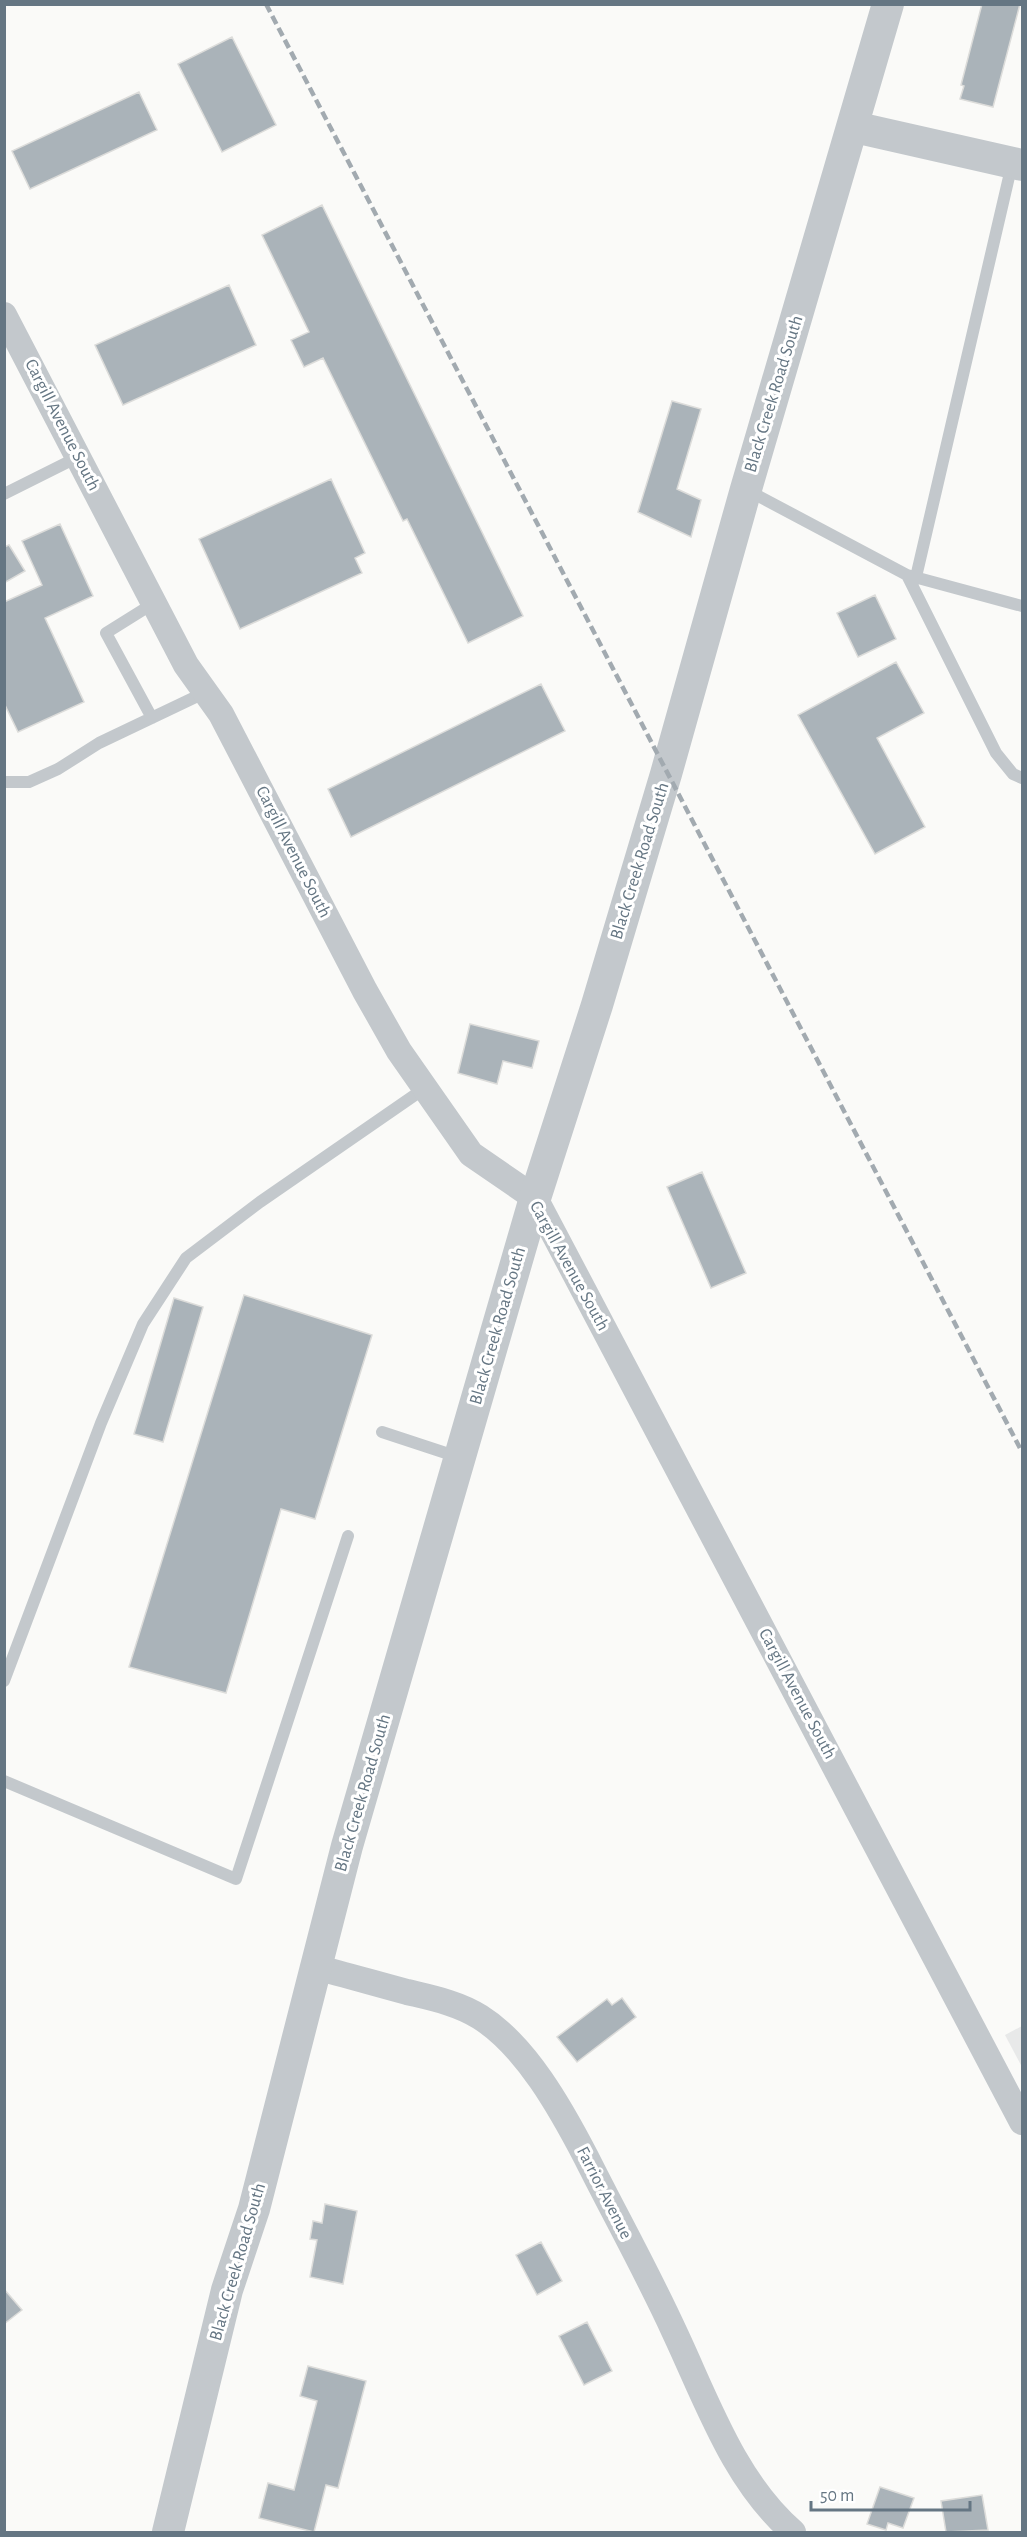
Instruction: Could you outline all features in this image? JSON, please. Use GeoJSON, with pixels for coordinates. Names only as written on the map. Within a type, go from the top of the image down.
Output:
{"type":"FeatureCollection","features":[{"type":"Feature","properties":{"kind":"street","name":"Black Creek Road South"},"geometry":{"type":"LineString","coordinates":[[168,2532],[227,2290],[254,2209],[347,1846],[535,1198],[597,1005],[666,774],[746,489],[854,127],[888,4]]}},
{"type":"Feature","properties":{"kind":"street"},"geometry":{"type":"LineString","coordinates":[[854,127],[1018,164]]}},
{"type":"Feature","properties":{"kind":"street","name":"Cargill Avenue South"},"geometry":{"type":"LineString","coordinates":[[4,315],[186,665],[221,714],[370,1001],[399,1051],[471,1154],[535,1198],[1023,2122]]}},
{"type":"Feature","properties":{"kind":"street","name":"Farrior Avenue"},"geometry":{"type":"LineString","coordinates":[[315,1967],[448,2002],[477,2015],[498,2029],[521,2055],[551,2096],[577,2140],[674,2330],[700,2391],[749,2483],[772,2514],[793,2532]]}},
{"type":"Feature","properties":{"kind":"lane"},"geometry":{"type":"LineString","coordinates":[[1018,164],[911,576],[996,753],[1013,774],[1023,778]]}},
{"type":"Feature","properties":{"kind":"lane"},"geometry":{"type":"LineString","coordinates":[[4,494],[78,458]]}},
{"type":"Feature","properties":{"kind":"lane"},"geometry":{"type":"LineString","coordinates":[[746,489],[911,576],[1023,606]]}},
{"type":"Feature","properties":{"kind":"lane"},"geometry":{"type":"LineString","coordinates":[[152,718],[106,633],[154,603]]}},
{"type":"Feature","properties":{"kind":"lane"},"geometry":{"type":"LineString","coordinates":[[4,782],[29,782],[57,769],[99,743],[206,692]]}},
{"type":"Feature","properties":{"kind":"lane"},"geometry":{"type":"LineString","coordinates":[[4,1681],[101,1423],[143,1324],[186,1258],[260,1202],[425,1088]]}},
{"type":"Feature","properties":{"kind":"lane"},"geometry":{"type":"LineString","coordinates":[[382,1432],[459,1457]]}},
{"type":"Feature","properties":{"kind":"lane"},"geometry":{"type":"LineString","coordinates":[[4,1781],[236,1879],[348,1536]]}},
{"type":"Feature","properties":{"kind":"shaded area"},"geometry":{"type":"Polygon","coordinates":[[[1022,2026],[1022,2067],[1005,2035],[1022,2026]]]}},
{"type":"Feature","properties":{"kind":"building"},"geometry":{"type":"Polygon","coordinates":[[[982,4],[1020,4],[993,107],[960,99],[964,86],[961,85],[982,4]]]}},
{"type":"Feature","properties":{"kind":"building"},"geometry":{"type":"Polygon","coordinates":[[[232,37],[276,125],[222,152],[178,64],[232,37]]]}},
{"type":"Feature","properties":{"kind":"building"},"geometry":{"type":"Polygon","coordinates":[[[139,92],[157,130],[30,189],[12,151],[139,92]]]}},
{"type":"Feature","properties":{"kind":"building"},"geometry":{"type":"Polygon","coordinates":[[[322,205],[523,616],[468,643],[407,519],[403,521],[323,358],[304,367],[291,340],[309,332],[262,235],[322,205]]]}},
{"type":"Feature","properties":{"kind":"building"},"geometry":{"type":"Polygon","coordinates":[[[229,285],[256,345],[123,405],[95,345],[229,285]]]}},
{"type":"Feature","properties":{"kind":"building"},"geometry":{"type":"Polygon","coordinates":[[[672,401],[701,409],[677,489],[701,500],[691,537],[638,512],[672,401]]]}},
{"type":"Feature","properties":{"kind":"building"},"geometry":{"type":"Polygon","coordinates":[[[331,479],[365,553],[355,558],[362,573],[240,629],[199,539],[331,479]]]}},
{"type":"Feature","properties":{"kind":"building"},"geometry":{"type":"Polygon","coordinates":[[[60,524],[93,596],[45,618],[84,702],[18,732],[4,703],[4,602],[42,585],[22,541],[60,524]]]}},
{"type":"Feature","properties":{"kind":"building"},"geometry":{"type":"Polygon","coordinates":[[[9,545],[25,571],[4,583],[4,547],[9,545]]]}},
{"type":"Feature","properties":{"kind":"building"},"geometry":{"type":"Polygon","coordinates":[[[875,595],[896,639],[858,657],[837,613],[875,595]]]}},
{"type":"Feature","properties":{"kind":"building"},"geometry":{"type":"Polygon","coordinates":[[[896,662],[924,713],[877,738],[925,827],[875,854],[798,715],[896,662]]]}},
{"type":"Feature","properties":{"kind":"building"},"geometry":{"type":"Polygon","coordinates":[[[541,684],[565,731],[351,837],[328,789],[541,684]]]}},
{"type":"Feature","properties":{"kind":"building"},"geometry":{"type":"Polygon","coordinates":[[[470,1024],[539,1041],[532,1068],[503,1061],[497,1084],[458,1073],[470,1024]]]}},
{"type":"Feature","properties":{"kind":"building"},"geometry":{"type":"Polygon","coordinates":[[[702,1172],[746,1273],[711,1288],[667,1187],[702,1172]]]}},
{"type":"Feature","properties":{"kind":"building"},"geometry":{"type":"Polygon","coordinates":[[[244,1295],[372,1335],[315,1519],[281,1509],[226,1693],[129,1667],[244,1295]]]}},
{"type":"Feature","properties":{"kind":"building"},"geometry":{"type":"Polygon","coordinates":[[[174,1298],[203,1307],[163,1442],[134,1434],[174,1298]]]}},
{"type":"Feature","properties":{"kind":"building"},"geometry":{"type":"Polygon","coordinates":[[[622,1998],[636,2017],[577,2062],[557,2037],[607,1999],[612,2005],[622,1998]]]}},
{"type":"Feature","properties":{"kind":"building"},"geometry":{"type":"Polygon","coordinates":[[[325,2204],[357,2211],[343,2284],[310,2277],[317,2240],[310,2239],[313,2221],[322,2223],[325,2204]]]}},
{"type":"Feature","properties":{"kind":"building"},"geometry":{"type":"Polygon","coordinates":[[[541,2242],[562,2281],[537,2295],[516,2255],[541,2242]]]}},
{"type":"Feature","properties":{"kind":"building"},"geometry":{"type":"Polygon","coordinates":[[[4,2289],[22,2310],[4,2324],[4,2289]]]}},
{"type":"Feature","properties":{"kind":"building"},"geometry":{"type":"Polygon","coordinates":[[[587,2322],[612,2371],[584,2385],[559,2336],[587,2322]]]}},
{"type":"Feature","properties":{"kind":"building"},"geometry":{"type":"Polygon","coordinates":[[[308,2366],[366,2381],[338,2488],[326,2485],[314,2532],[259,2518],[268,2483],[294,2490],[317,2401],[300,2396],[308,2366]]]}},
{"type":"Feature","properties":{"kind":"building"},"geometry":{"type":"Polygon","coordinates":[[[880,2487],[914,2498],[903,2528],[888,2523],[886,2530],[867,2524],[880,2487]]]}},
{"type":"Feature","properties":{"kind":"building"},"geometry":{"type":"Polygon","coordinates":[[[982,2495],[988,2530],[946,2532],[941,2501],[982,2495]]]}},
{"type":"Feature","properties":{"kind":"railway"},"geometry":{"type":"LineString","coordinates":[[266,4],[1022,1452]]}}]}
